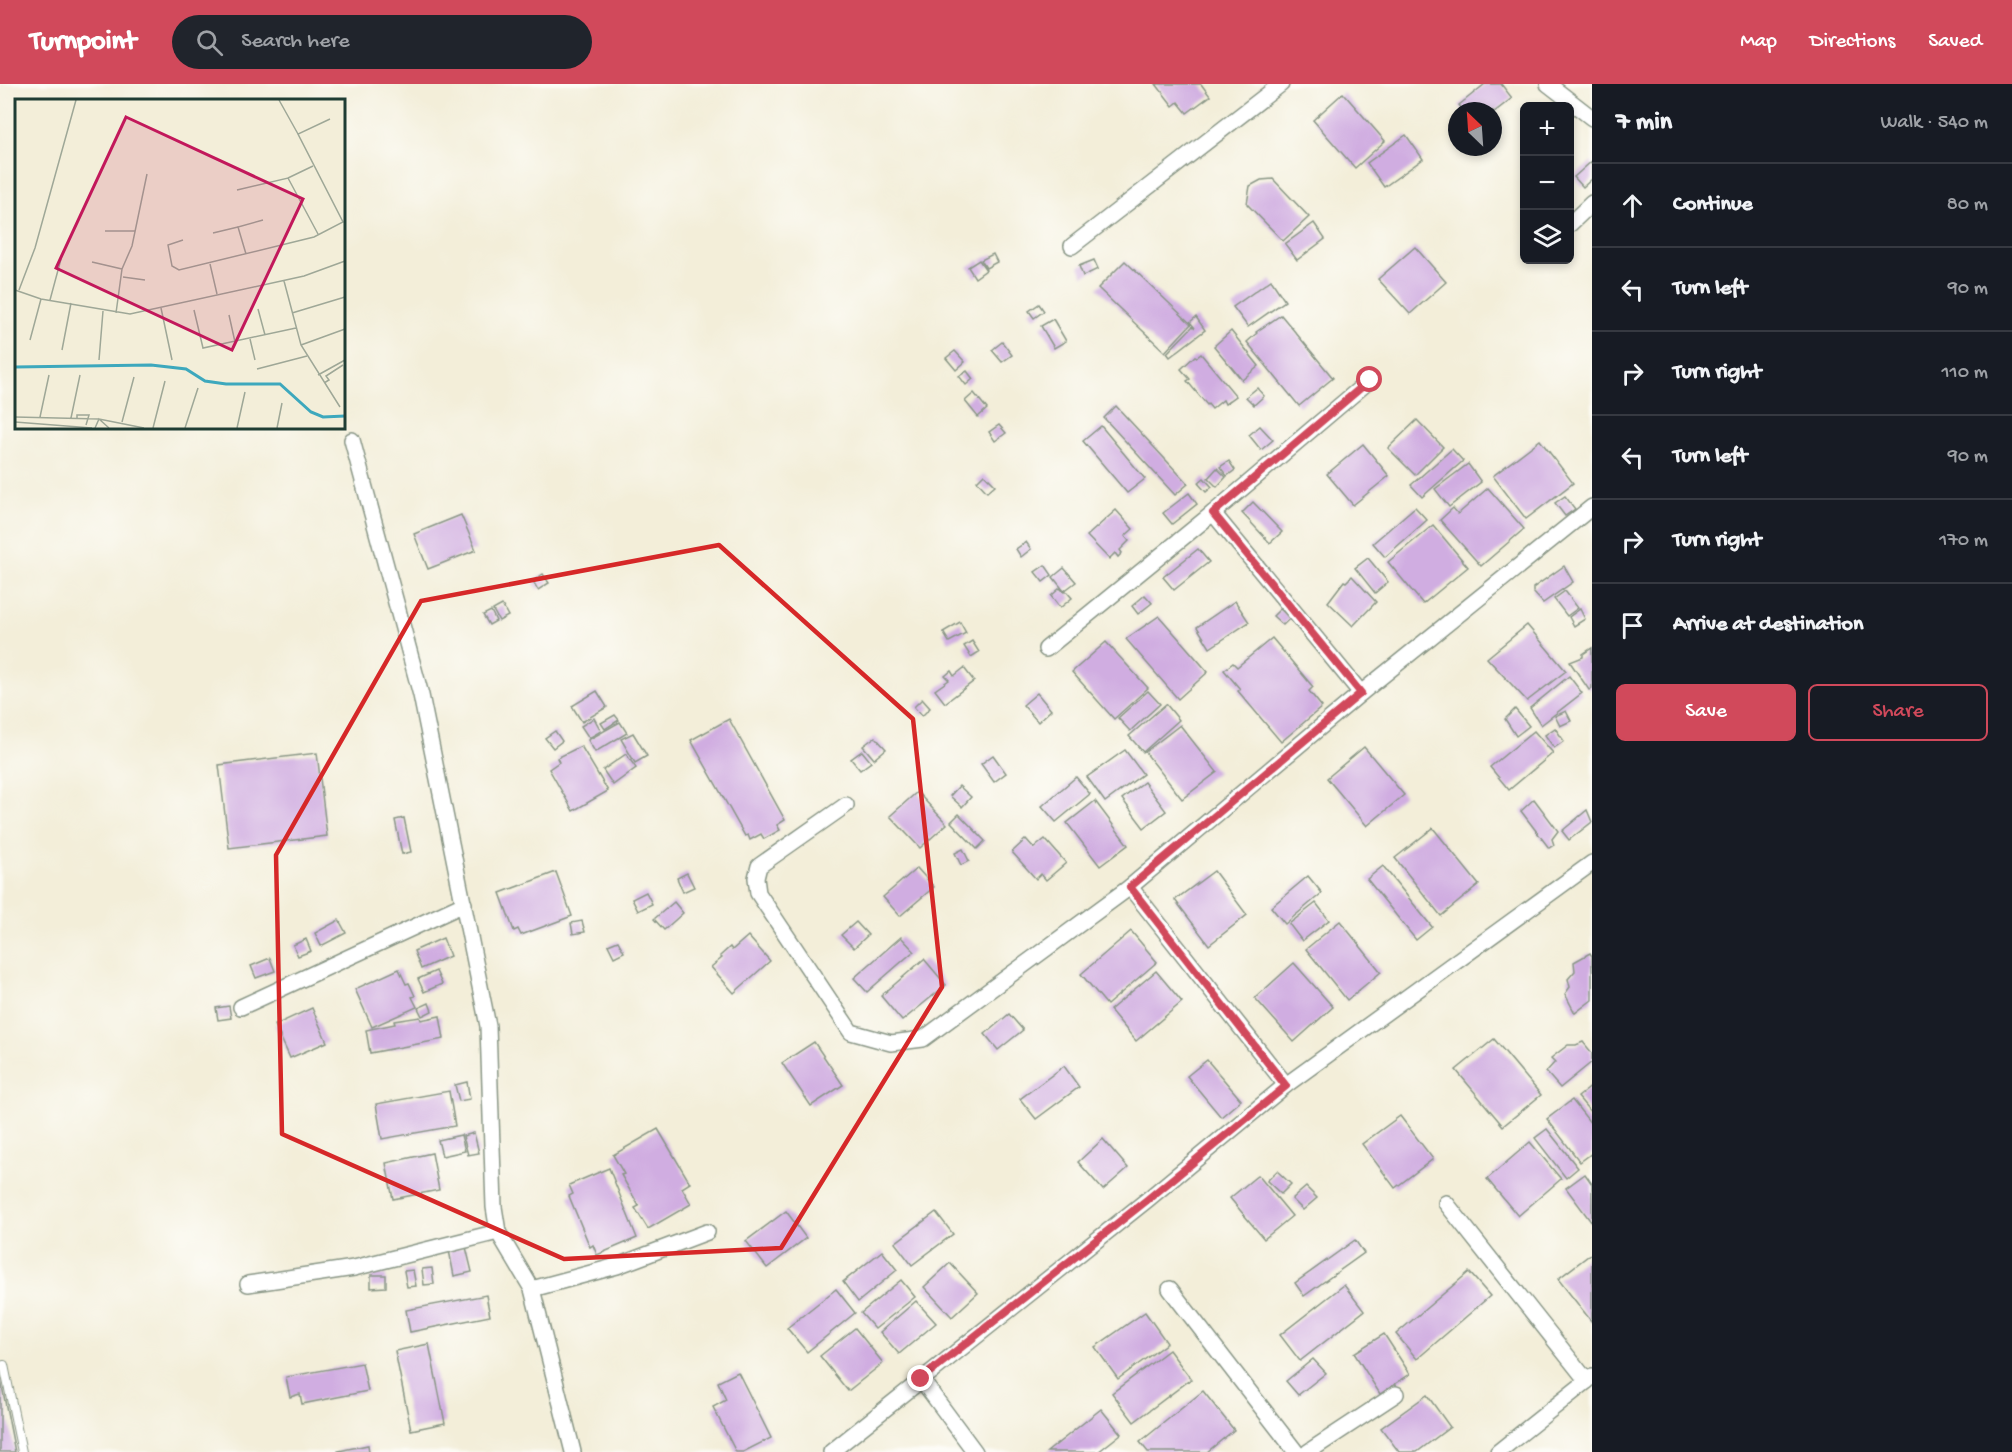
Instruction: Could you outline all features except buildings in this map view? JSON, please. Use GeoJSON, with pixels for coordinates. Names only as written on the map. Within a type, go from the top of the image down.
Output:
{"type":"FeatureCollection","features":[{"type":"Feature","properties":{"kind":"street"},"geometry":{"type":"LineString","coordinates":[[1072,246],[1281,84]]}},
{"type":"Feature","properties":{"kind":"street"},"geometry":{"type":"LineString","coordinates":[[1548,84],[1592,118]]}},
{"type":"Feature","properties":{"kind":"street"},"geometry":{"type":"LineString","coordinates":[[1574,219],[1592,203]]}},
{"type":"Feature","properties":{"kind":"street"},"geometry":{"type":"LineString","coordinates":[[1046,649],[1213,513],[1370,380]]}},
{"type":"Feature","properties":{"kind":"street"},"geometry":{"type":"LineString","coordinates":[[352,440],[421,695],[488,1026],[494,1207],[498,1232],[532,1289],[573,1452]]}},
{"type":"Feature","properties":{"kind":"street"},"geometry":{"type":"LineString","coordinates":[[846,805],[759,866],[756,878],[758,892],[851,1032],[891,1043],[923,1039],[1130,887],[1361,693],[1592,507]]}},
{"type":"Feature","properties":{"kind":"street"},"geometry":{"type":"LineString","coordinates":[[1213,513],[1361,693]]}},
{"type":"Feature","properties":{"kind":"street"},"geometry":{"type":"LineString","coordinates":[[831,1452],[1286,1086],[1592,863]]}},
{"type":"Feature","properties":{"kind":"street"},"geometry":{"type":"LineString","coordinates":[[1130,887],[1286,1086]]}},
{"type":"Feature","properties":{"kind":"street"},"geometry":{"type":"LineString","coordinates":[[241,1006],[464,904]]}},
{"type":"Feature","properties":{"kind":"street"},"geometry":{"type":"LineString","coordinates":[[1446,1203],[1590,1379],[1498,1452]]}},
{"type":"Feature","properties":{"kind":"street"},"geometry":{"type":"LineString","coordinates":[[248,1284],[354,1268],[498,1232]]}},
{"type":"Feature","properties":{"kind":"street"},"geometry":{"type":"LineString","coordinates":[[532,1289],[617,1266],[707,1232]]}},
{"type":"Feature","properties":{"kind":"street"},"geometry":{"type":"LineString","coordinates":[[1170,1289],[1296,1452]]}},
{"type":"Feature","properties":{"kind":"street"},"geometry":{"type":"LineString","coordinates":[[921,1379],[975,1452]]}},
{"type":"Feature","properties":{"kind":"street"},"geometry":{"type":"LineString","coordinates":[[1308,1452],[1395,1394]]}},
{"type":"Feature","properties":{"kind":"lane"},"geometry":{"type":"LineString","coordinates":[[4,1365],[22,1452]]}},
{"type":"Feature","properties":{"kind":"highlighted area"},"geometry":{"type":"Polygon","coordinates":[[[719,545],[913,719],[942,987],[781,1248],[564,1259],[282,1134],[276,855],[421,601],[719,545]]]}},
{"type":"Feature","properties":{"kind":"route"},"geometry":{"type":"LineString","coordinates":[[921,1379],[1147,1200],[1286,1086],[1130,887],[1361,693],[1213,513],[1370,380]]}}]}
